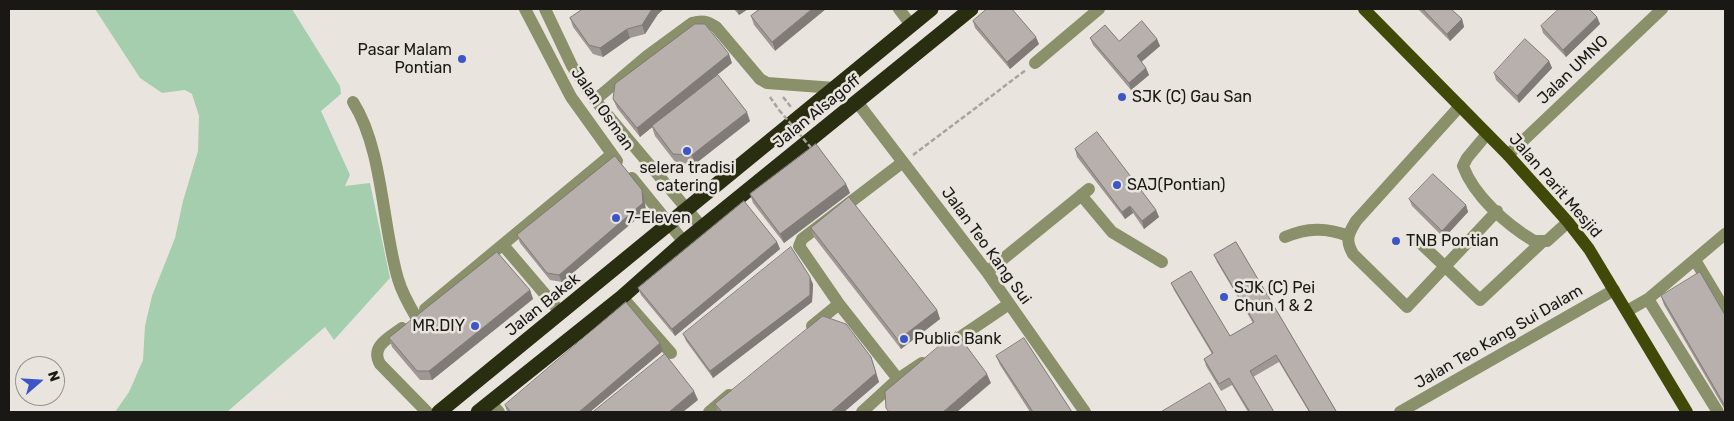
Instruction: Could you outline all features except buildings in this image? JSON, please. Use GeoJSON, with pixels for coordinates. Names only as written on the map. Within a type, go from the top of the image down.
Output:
{"type":"FeatureCollection","features":[{"type":"Feature","properties":{"kind":"highway","name":"Jalan Alsagoff"},"geometry":{"type":"LineString","coordinates":[[670,224],[931,9]]}},
{"type":"Feature","properties":{"kind":"highway","name":"Jalan Alsagoff"},"geometry":{"type":"LineString","coordinates":[[684,242],[971,9]]}},
{"type":"Feature","properties":{"kind":"highway","name":"Jalan Bakek"},"geometry":{"type":"LineString","coordinates":[[439,412],[670,224]]}},
{"type":"Feature","properties":{"kind":"highway"},"geometry":{"type":"LineString","coordinates":[[478,412],[494,407],[622,298],[684,242]]}},
{"type":"Feature","properties":{"kind":"main road","name":"Jalan Parit Mesjid"},"geometry":{"type":"LineString","coordinates":[[1364,9],[1508,155],[1568,222],[1589,249],[1687,412]]}},
{"type":"Feature","properties":{"kind":"street","name":"Jalan Osman"},"geometry":{"type":"LineString","coordinates":[[526,9],[570,97],[612,154],[684,242]]}},
{"type":"Feature","properties":{"kind":"street","name":"Jalan Osman"},"geometry":{"type":"LineString","coordinates":[[545,9],[572,66],[595,100],[702,227]]}},
{"type":"Feature","properties":{"kind":"street"},"geometry":{"type":"LineString","coordinates":[[899,9],[912,25]]}},
{"type":"Feature","properties":{"kind":"street"},"geometry":{"type":"LineString","coordinates":[[1035,63],[1098,9]]}},
{"type":"Feature","properties":{"kind":"street","name":"Jalan UMNO"},"geometry":{"type":"LineString","coordinates":[[1508,155],[1662,9]]}},
{"type":"Feature","properties":{"kind":"street"},"geometry":{"type":"LineString","coordinates":[[595,100],[646,56],[692,23],[699,21],[707,21],[716,27],[760,79],[767,83],[835,88]]}},
{"type":"Feature","properties":{"kind":"street"},"geometry":{"type":"LineString","coordinates":[[353,102],[364,122],[399,281],[416,317]]}},
{"type":"Feature","properties":{"kind":"street","name":"Jalan Teo Kang Sui"},"geometry":{"type":"LineString","coordinates":[[857,102],[987,272],[1085,412]]}},
{"type":"Feature","properties":{"kind":"street"},"geometry":{"type":"LineString","coordinates":[[1460,106],[1356,221],[1348,236],[1347,244],[1353,254],[1407,307],[1497,211]]}},
{"type":"Feature","properties":{"kind":"street"},"geometry":{"type":"LineString","coordinates":[[1487,134],[1467,158],[1463,166],[1475,188],[1497,211],[1524,235],[1534,241],[1542,242]]}},
{"type":"Feature","properties":{"kind":"street"},"geometry":{"type":"LineString","coordinates":[[427,412],[380,364],[376,354],[378,347],[612,154]]}},
{"type":"Feature","properties":{"kind":"street"},"geometry":{"type":"LineString","coordinates":[[898,379],[839,304],[799,246],[800,243],[904,162]]}},
{"type":"Feature","properties":{"kind":"street"},"geometry":{"type":"LineString","coordinates":[[987,272],[1085,192],[1112,232],[1162,262]]}},
{"type":"Feature","properties":{"kind":"street"},"geometry":{"type":"LineString","coordinates":[[1415,238],[1480,300],[1542,242],[1554,236],[1568,222]]}},
{"type":"Feature","properties":{"kind":"street"},"geometry":{"type":"LineString","coordinates":[[1285,237],[1314,229],[1334,230],[1348,236]]}},
{"type":"Feature","properties":{"kind":"street"},"geometry":{"type":"LineString","coordinates":[[1627,312],[1648,299],[1725,234]]}},
{"type":"Feature","properties":{"kind":"street"},"geometry":{"type":"LineString","coordinates":[[503,245],[561,313]]}},
{"type":"Feature","properties":{"kind":"street"},"geometry":{"type":"LineString","coordinates":[[1695,260],[1725,310]]}},
{"type":"Feature","properties":{"kind":"street","name":"Jalan Teo Kang Sui Dalam"},"geometry":{"type":"LineString","coordinates":[[1400,412],[1614,290]]}},
{"type":"Feature","properties":{"kind":"street"},"geometry":{"type":"LineString","coordinates":[[622,298],[671,353]]}},
{"type":"Feature","properties":{"kind":"street"},"geometry":{"type":"LineString","coordinates":[[1648,299],[1718,412]]}},
{"type":"Feature","properties":{"kind":"street"},"geometry":{"type":"LineString","coordinates":[[800,336],[839,304]]}},
{"type":"Feature","properties":{"kind":"street"},"geometry":{"type":"LineString","coordinates":[[862,412],[898,379],[1009,304]]}},
{"type":"Feature","properties":{"kind":"street"},"geometry":{"type":"LineString","coordinates":[[709,412],[739,386]]}},
{"type":"Feature","properties":{"kind":"path"},"geometry":{"type":"LineString","coordinates":[[904,162],[1035,63]]}},
{"type":"Feature","properties":{"kind":"path"},"geometry":{"type":"LineString","coordinates":[[778,91],[788,104]]}},
{"type":"Feature","properties":{"kind":"path"},"geometry":{"type":"LineString","coordinates":[[773,94],[769,98],[814,152]]}},
{"type":"Feature","properties":{"kind":"shaded area"},"geometry":{"type":"Polygon","coordinates":[[[95,9],[292,9],[340,86],[341,94],[321,111],[350,175],[345,186],[370,183],[390,278],[334,340],[325,327],[227,412],[115,412],[129,392],[143,360],[145,326],[152,296],[175,238],[183,201],[198,151],[199,116],[192,94],[185,90],[162,93],[140,78],[95,9]]]}},
{"type":"Feature","properties":{"kind":"place","name":"Pasar Malam Pontian"},"geometry":{"type":"Point","coordinates":[462,59]}},
{"type":"Feature","properties":{"kind":"place","name":"SJK (C) Gau San"},"geometry":{"type":"Point","coordinates":[1122,97]}},
{"type":"Feature","properties":{"kind":"place","name":"selera tradisi catering"},"geometry":{"type":"Point","coordinates":[687,151]}},
{"type":"Feature","properties":{"kind":"place","name":"SAJ(Pontian)"},"geometry":{"type":"Point","coordinates":[1117,185]}},
{"type":"Feature","properties":{"kind":"place","name":"7-Eleven"},"geometry":{"type":"Point","coordinates":[616,218]}},
{"type":"Feature","properties":{"kind":"place","name":"TNB Pontian"},"geometry":{"type":"Point","coordinates":[1396,241]}},
{"type":"Feature","properties":{"kind":"place","name":"SJK (C) Pei Chun 1 & 2"},"geometry":{"type":"Point","coordinates":[1224,297]}},
{"type":"Feature","properties":{"kind":"place","name":"MR.DIY"},"geometry":{"type":"Point","coordinates":[475,326]}},
{"type":"Feature","properties":{"kind":"place","name":"Public Bank"},"geometry":{"type":"Point","coordinates":[904,339]}}]}
